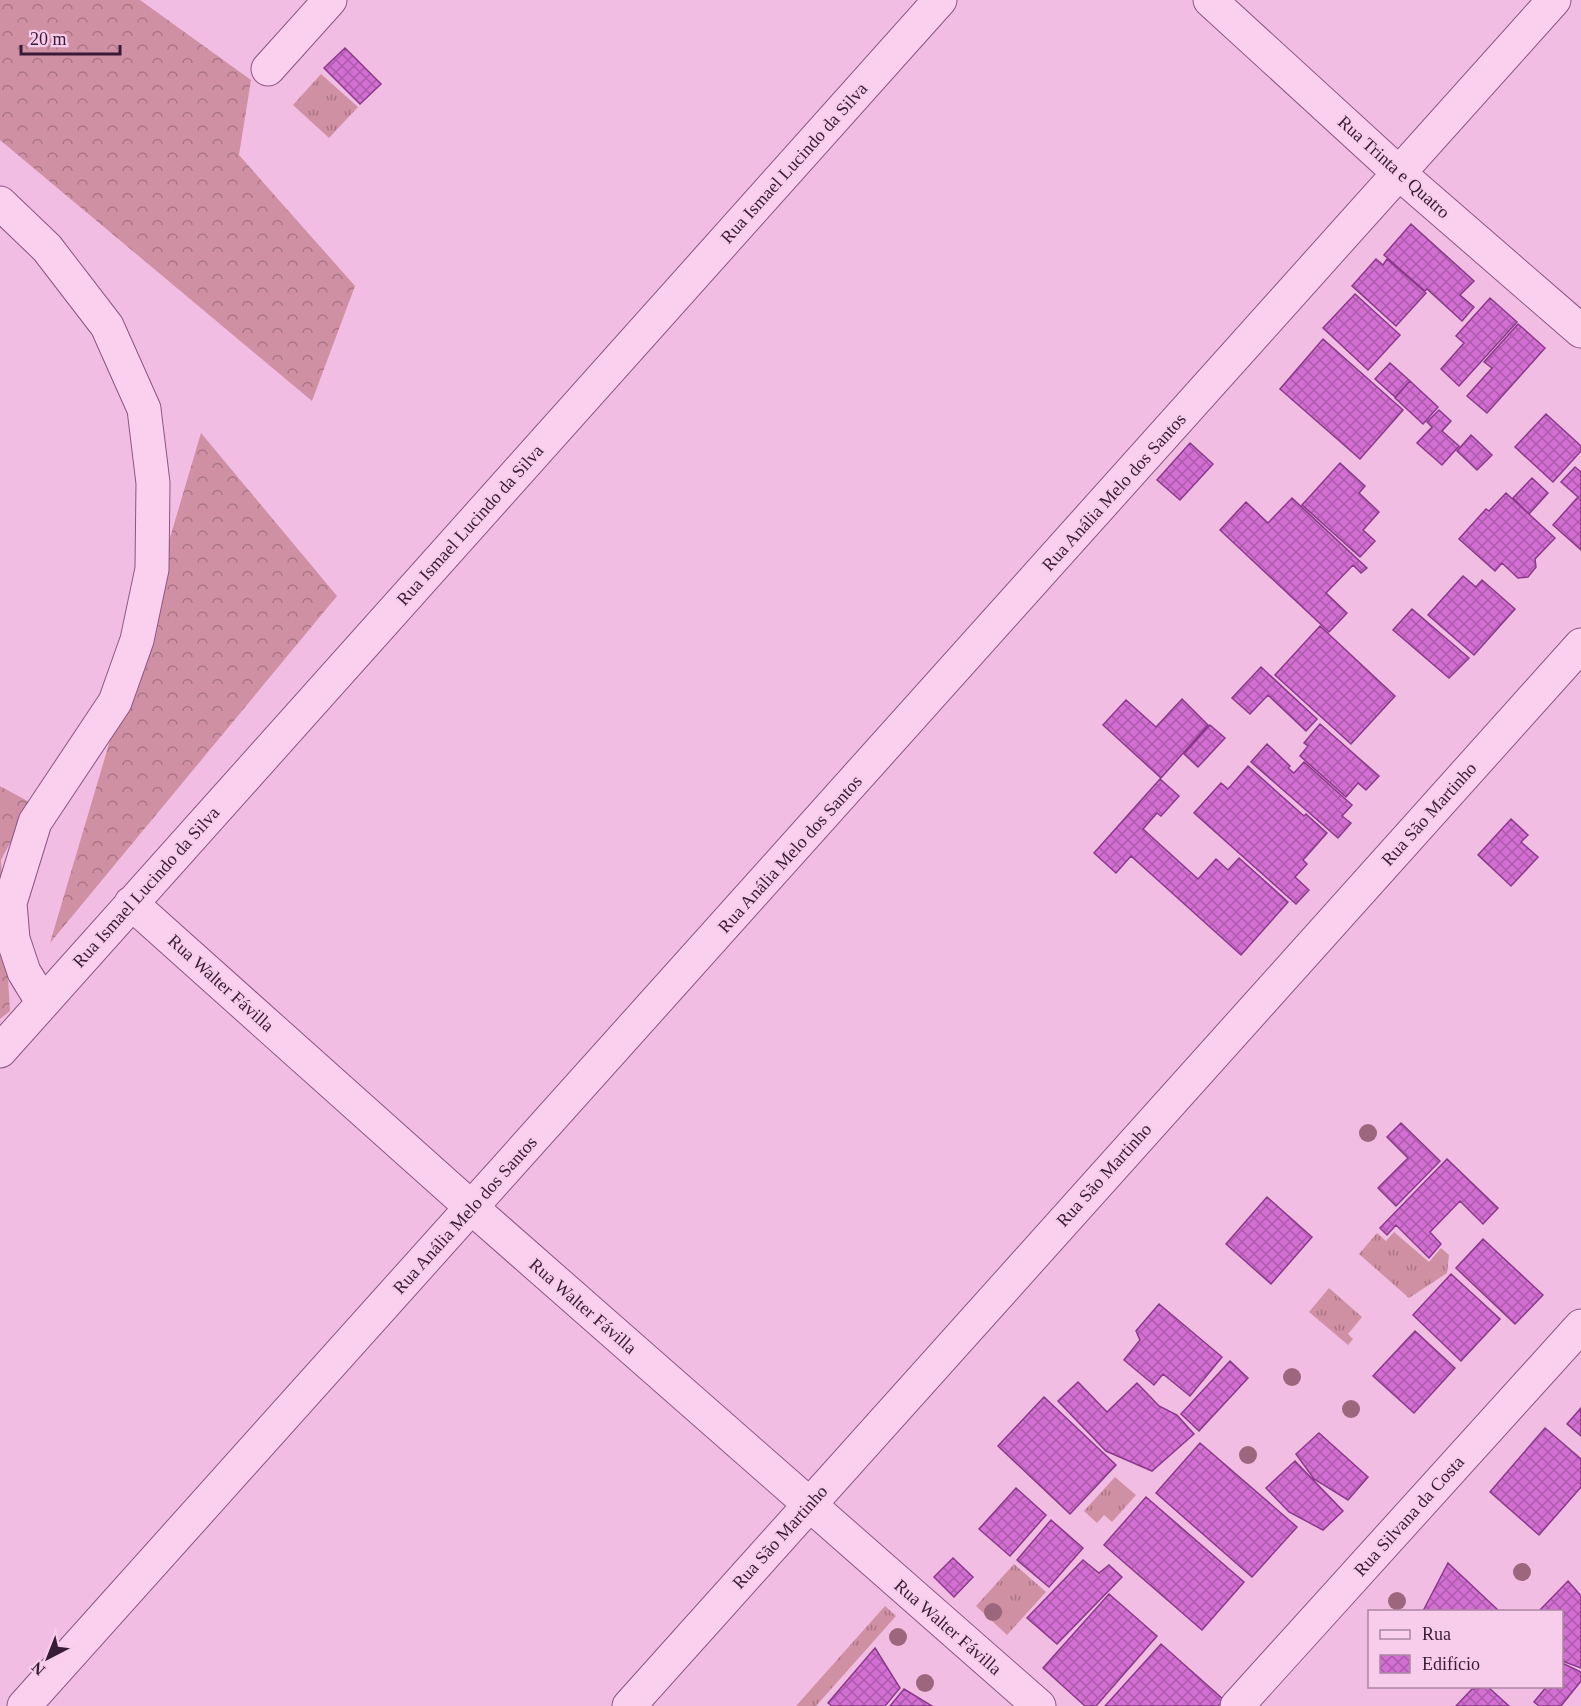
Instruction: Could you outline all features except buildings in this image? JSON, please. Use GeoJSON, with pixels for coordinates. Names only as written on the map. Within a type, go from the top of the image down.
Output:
{"type":"FeatureCollection","features":[{"type":"Feature","properties":{"kind":"street"},"geometry":{"type":"LineString","coordinates":[[268,69],[330,0]]}},
{"type":"Feature","properties":{"kind":"street","name":"Rua Ismael Lucindo da Silva"},"geometry":{"type":"LineString","coordinates":[[0,1051],[940,0]]}},
{"type":"Feature","properties":{"kind":"street","name":"Rua Trinta e Quatro"},"geometry":{"type":"LineString","coordinates":[[1210,0],[1400,174],[1581,331]]}},
{"type":"Feature","properties":{"kind":"street","name":"Rua Anália Melo dos Santos"},"geometry":{"type":"LineString","coordinates":[[24,1706],[1554,0]]}},
{"type":"Feature","properties":{"kind":"street"},"geometry":{"type":"LineString","coordinates":[[0,203],[47,248],[107,326],[144,409],[153,483],[152,569],[137,640],[115,702],[35,822],[10,903],[13,939],[24,972],[43,1003]]}},
{"type":"Feature","properties":{"kind":"street","name":"Rua São Martinho"},"geometry":{"type":"LineString","coordinates":[[629,1706],[1581,645]]}},
{"type":"Feature","properties":{"kind":"street","name":"Rua Walter Fávilla"},"geometry":{"type":"LineString","coordinates":[[131,903],[472,1208],[1039,1706]]}},
{"type":"Feature","properties":{"kind":"street","name":"Rua Silvana da Costa"},"geometry":{"type":"LineString","coordinates":[[1237,1706],[1581,1326]]}},
{"type":"Feature","properties":{"kind":"green space"},"geometry":{"type":"Polygon","coordinates":[[[0,0],[140,0],[251,80],[239,155],[355,286],[312,401],[0,140],[0,0]]]}},
{"type":"Feature","properties":{"kind":"green space"},"geometry":{"type":"Polygon","coordinates":[[[321,74],[358,107],[329,138],[293,105],[321,74]]]}},
{"type":"Feature","properties":{"kind":"green space"},"geometry":{"type":"Polygon","coordinates":[[[201,433],[337,596],[50,943],[201,433]]]}},
{"type":"Feature","properties":{"kind":"green space"},"geometry":{"type":"Polygon","coordinates":[[[0,786],[31,803],[1,860],[10,1011],[0,1019],[0,786]]]}},
{"type":"Feature","properties":{"kind":"green space"},"geometry":{"type":"Polygon","coordinates":[[[1394,1232],[1429,1262],[1441,1248],[1449,1255],[1447,1273],[1409,1298],[1359,1254],[1377,1233],[1386,1241],[1394,1232]]]}},
{"type":"Feature","properties":{"kind":"green space"},"geometry":{"type":"Polygon","coordinates":[[[1329,1288],[1362,1317],[1348,1334],[1353,1339],[1348,1345],[1309,1312],[1329,1288]]]}},
{"type":"Feature","properties":{"kind":"green space"},"geometry":{"type":"Polygon","coordinates":[[[1115,1477],[1136,1495],[1112,1522],[1104,1515],[1097,1523],[1084,1511],[1115,1477]]]}},
{"type":"Feature","properties":{"kind":"green space"},"geometry":{"type":"Polygon","coordinates":[[[1014,1564],[1046,1592],[1007,1635],[976,1606],[1014,1564]]]}},
{"type":"Feature","properties":{"kind":"green space"},"geometry":{"type":"Polygon","coordinates":[[[885,1606],[896,1616],[816,1706],[796,1706],[885,1606]]]}}]}
